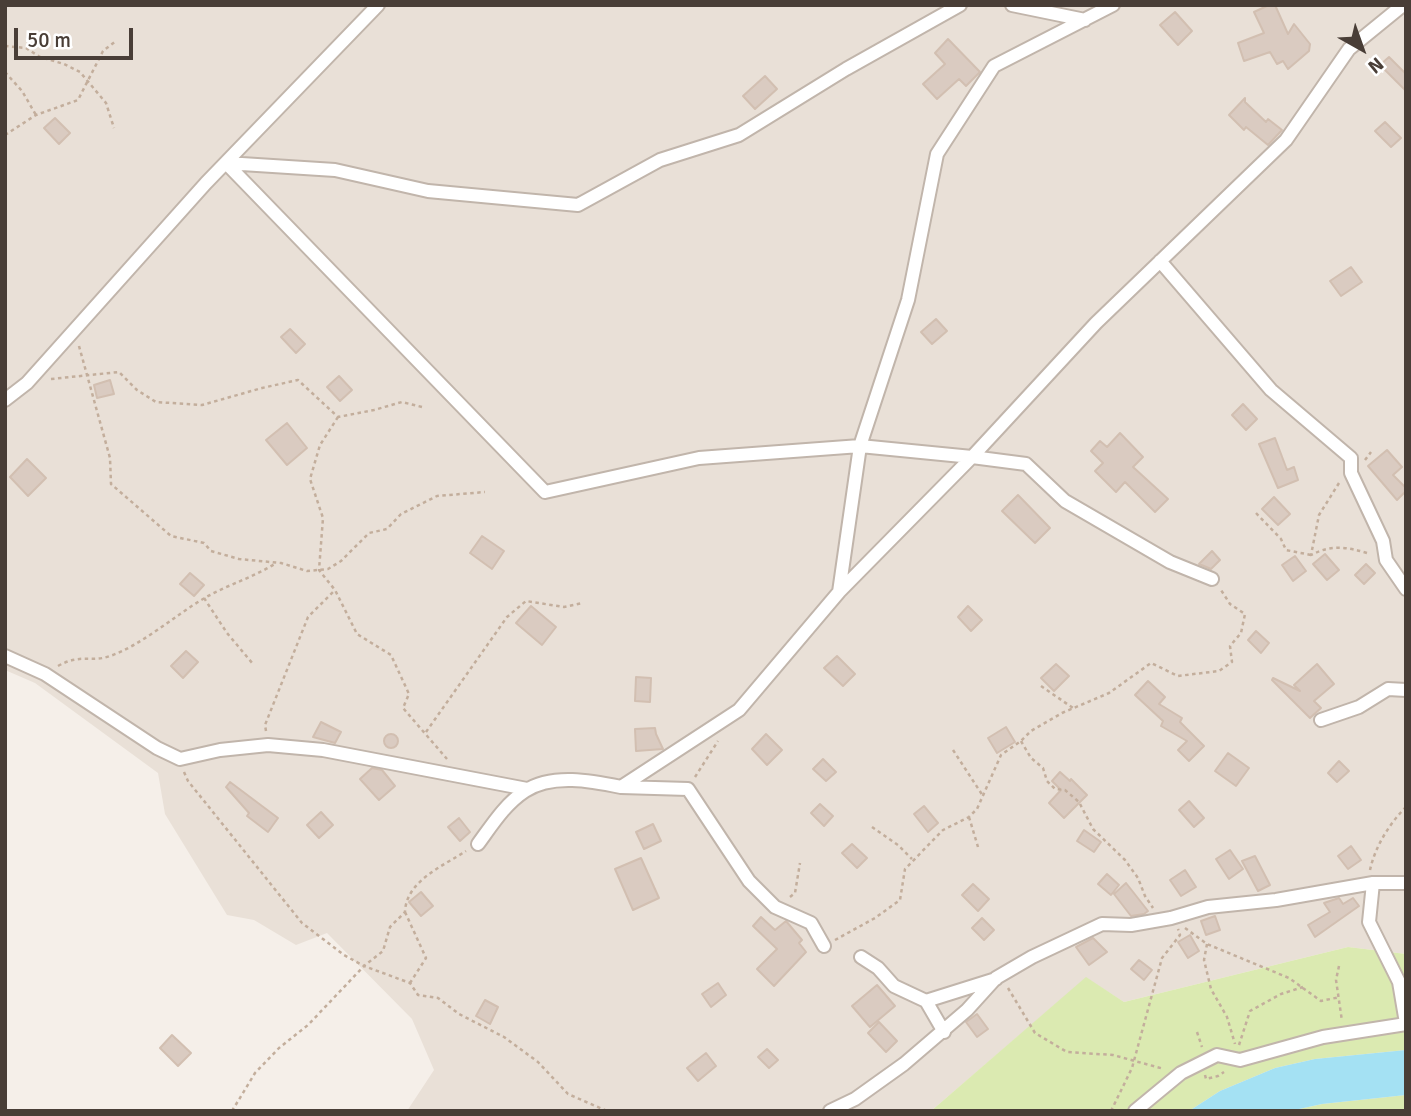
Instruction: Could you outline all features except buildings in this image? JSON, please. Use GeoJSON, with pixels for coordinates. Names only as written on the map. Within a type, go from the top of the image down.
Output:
{"type":"FeatureCollection","features":[{"type":"Feature","properties":{"kind":"street"},"geometry":{"type":"LineString","coordinates":[[5,400],[27,383],[206,183],[379,5]]}},
{"type":"Feature","properties":{"kind":"street"},"geometry":{"type":"LineString","coordinates":[[226,163],[335,170],[428,191],[578,205],[660,160],[739,135],[846,69],[960,5]]}},
{"type":"Feature","properties":{"kind":"street"},"geometry":{"type":"LineString","coordinates":[[1012,5],[1085,20]]}},
{"type":"Feature","properties":{"kind":"street"},"geometry":{"type":"LineString","coordinates":[[839,592],[860,446],[908,300],[937,154],[994,66],[1113,5]]}},
{"type":"Feature","properties":{"kind":"street"},"geometry":{"type":"LineString","coordinates":[[621,787],[739,710],[839,592],[972,457],[1096,323],[1286,140],[1349,49],[1403,5]]}},
{"type":"Feature","properties":{"kind":"street"},"geometry":{"type":"LineString","coordinates":[[226,163],[545,492],[699,458],[860,446],[1026,464],[1065,501],[1170,562],[1212,579]]}},
{"type":"Feature","properties":{"kind":"street"},"geometry":{"type":"LineString","coordinates":[[1160,261],[1271,390],[1351,458],[1351,472],[1383,541],[1386,560],[1406,589]]}},
{"type":"Feature","properties":{"kind":"street"},"geometry":{"type":"LineString","coordinates":[[5,656],[45,674],[180,759],[220,750],[268,745],[323,750],[527,789]]}},
{"type":"Feature","properties":{"kind":"street"},"geometry":{"type":"LineString","coordinates":[[1321,720],[1359,707],[1388,689],[1406,690]]}},
{"type":"Feature","properties":{"kind":"street"},"geometry":{"type":"LineString","coordinates":[[478,844],[505,808],[527,789],[558,780],[588,780],[621,787],[688,789],[749,881],[775,907],[811,923],[824,946]]}},
{"type":"Feature","properties":{"kind":"street"},"geometry":{"type":"LineString","coordinates":[[1135,1111],[1181,1073],[1217,1055],[1240,1060],[1323,1037],[1406,1023],[1399,982],[1385,959],[1369,922],[1373,883]]}},
{"type":"Feature","properties":{"kind":"street"},"geometry":{"type":"LineString","coordinates":[[926,1001],[996,978],[1032,957],[1102,924],[1131,925],[1171,918],[1208,907],[1276,900],[1373,883],[1406,883]]}},
{"type":"Feature","properties":{"kind":"street"},"geometry":{"type":"LineString","coordinates":[[860,957],[878,968],[894,986],[926,1001],[944,1032]]}},
{"type":"Feature","properties":{"kind":"street"},"geometry":{"type":"LineString","coordinates":[[830,1111],[855,1099],[944,1032],[996,978]]}},
{"type":"Feature","properties":{"kind":"path"},"geometry":{"type":"LineString","coordinates":[[5,135],[36,115],[78,100],[103,51],[116,41]]}},
{"type":"Feature","properties":{"kind":"path"},"geometry":{"type":"LineString","coordinates":[[5,46],[26,48],[40,57],[80,72],[106,103],[114,128]]}},
{"type":"Feature","properties":{"kind":"path"},"geometry":{"type":"LineString","coordinates":[[5,72],[22,91],[36,115]]}},
{"type":"Feature","properties":{"kind":"path"},"geometry":{"type":"LineString","coordinates":[[75,329],[110,458],[111,484],[171,536],[204,543],[211,551],[239,559],[276,563],[307,571],[328,569],[341,561],[369,533],[387,529],[401,514],[437,496],[485,492]]}},
{"type":"Feature","properties":{"kind":"path"},"geometry":{"type":"LineString","coordinates":[[51,379],[119,372],[137,390],[156,402],[202,405],[298,380],[338,417]]}},
{"type":"Feature","properties":{"kind":"path"},"geometry":{"type":"LineString","coordinates":[[422,407],[402,402],[338,417],[320,445],[310,479],[323,518],[319,570],[335,590],[357,634],[391,655],[410,694],[403,708],[462,777]]}},
{"type":"Feature","properties":{"kind":"path"},"geometry":{"type":"LineString","coordinates":[[1406,425],[1406,461]]}},
{"type":"Feature","properties":{"kind":"path"},"geometry":{"type":"LineString","coordinates":[[1311,555],[1319,515],[1338,484],[1362,465],[1371,452]]}},
{"type":"Feature","properties":{"kind":"path"},"geometry":{"type":"LineString","coordinates":[[1256,513],[1281,539],[1286,550],[1311,555],[1325,547],[1348,547],[1386,560]]}},
{"type":"Feature","properties":{"kind":"path"},"geometry":{"type":"LineString","coordinates":[[45,674],[71,659],[109,657],[172,622],[204,598],[256,576],[276,563]]}},
{"type":"Feature","properties":{"kind":"path"},"geometry":{"type":"LineString","coordinates":[[824,946],[875,918],[900,900],[905,869],[912,859],[943,830],[969,817],[977,809],[1001,755],[1031,731],[1073,708],[1109,693],[1151,663],[1178,676],[1219,671],[1232,662],[1230,646],[1241,633],[1245,614],[1230,604],[1212,579]]}},
{"type":"Feature","properties":{"kind":"path"},"geometry":{"type":"LineString","coordinates":[[268,745],[265,726],[308,617],[335,590]]}},
{"type":"Feature","properties":{"kind":"path"},"geometry":{"type":"LineString","coordinates":[[204,598],[227,633],[253,664]]}},
{"type":"Feature","properties":{"kind":"path"},"geometry":{"type":"LineString","coordinates":[[426,733],[507,617],[526,601],[564,607],[583,603]]}},
{"type":"Feature","properties":{"kind":"path"},"geometry":{"type":"LineString","coordinates":[[1041,687],[1073,708]]}},
{"type":"Feature","properties":{"kind":"path"},"geometry":{"type":"LineString","coordinates":[[688,789],[720,738]]}},
{"type":"Feature","properties":{"kind":"path"},"geometry":{"type":"LineString","coordinates":[[1021,741],[1031,758],[1043,768],[1047,781],[1055,789],[1065,790],[1079,802],[1093,828],[1125,860],[1154,909],[1171,918]]}},
{"type":"Feature","properties":{"kind":"path"},"geometry":{"type":"LineString","coordinates":[[953,750],[983,796]]}},
{"type":"Feature","properties":{"kind":"path"},"geometry":{"type":"LineString","coordinates":[[180,759],[188,781],[302,923],[363,966],[410,983],[418,995],[438,999],[459,1014],[505,1037],[538,1062],[568,1094],[607,1111]]}},
{"type":"Feature","properties":{"kind":"path"},"geometry":{"type":"LineString","coordinates":[[1373,883],[1370,872],[1373,855],[1395,818],[1406,807]]}},
{"type":"Feature","properties":{"kind":"path"},"geometry":{"type":"LineString","coordinates":[[969,817],[978,847]]}},
{"type":"Feature","properties":{"kind":"path"},"geometry":{"type":"LineString","coordinates":[[872,827],[898,845],[912,859]]}},
{"type":"Feature","properties":{"kind":"path"},"geometry":{"type":"LineString","coordinates":[[410,983],[426,958],[405,912],[405,901],[419,882],[478,844]]}},
{"type":"Feature","properties":{"kind":"path"},"geometry":{"type":"LineString","coordinates":[[775,907],[794,893],[800,863]]}},
{"type":"Feature","properties":{"kind":"path"},"geometry":{"type":"LineString","coordinates":[[232,1111],[254,1073],[308,1025],[363,966],[383,951],[390,928],[405,912]]}},
{"type":"Feature","properties":{"kind":"path"},"geometry":{"type":"LineString","coordinates":[[1111,1111],[1135,1060],[1162,958],[1180,935],[1176,923],[1207,944],[1268,969],[1303,987],[1321,1001],[1340,997]]}},
{"type":"Feature","properties":{"kind":"path"},"geometry":{"type":"LineString","coordinates":[[1207,944],[1204,960],[1211,989],[1227,1017],[1238,1053],[1251,1011],[1281,994],[1303,987]]}},
{"type":"Feature","properties":{"kind":"path"},"geometry":{"type":"LineString","coordinates":[[1339,966],[1336,980],[1342,1020],[1339,1035]]}},
{"type":"Feature","properties":{"kind":"path"},"geometry":{"type":"LineString","coordinates":[[996,978],[1010,990],[1035,1033],[1067,1052],[1113,1055],[1181,1073]]}},
{"type":"Feature","properties":{"kind":"path"},"geometry":{"type":"LineString","coordinates":[[1197,1032],[1206,1079],[1218,1076],[1236,1059]]}},
{"type":"Feature","properties":{"kind":"shaded area"},"geometry":{"type":"Polygon","coordinates":[[[5,5],[1406,5],[1406,954],[1348,947],[1124,1002],[1086,978],[931,1111],[407,1111],[434,1070],[412,1019],[327,933],[296,945],[254,920],[227,915],[165,814],[158,773],[35,683],[5,670],[5,5]]]}},
{"type":"Feature","properties":{"kind":"green space"},"geometry":{"type":"Polygon","coordinates":[[[1348,947],[1406,954],[1406,1050],[1315,1059],[1275,1068],[1220,1091],[1189,1111],[931,1111],[1086,977],[1124,1002],[1348,947]]]}},
{"type":"Feature","properties":{"kind":"green space"},"geometry":{"type":"Polygon","coordinates":[[[1406,1095],[1406,1111],[1290,1111],[1322,1104],[1406,1095]]]}},
{"type":"Feature","properties":{"kind":"water"},"geometry":{"type":"Polygon","coordinates":[[[1406,1050],[1406,1095],[1322,1104],[1290,1111],[1189,1111],[1220,1091],[1275,1068],[1315,1059],[1406,1050]]]}}]}
